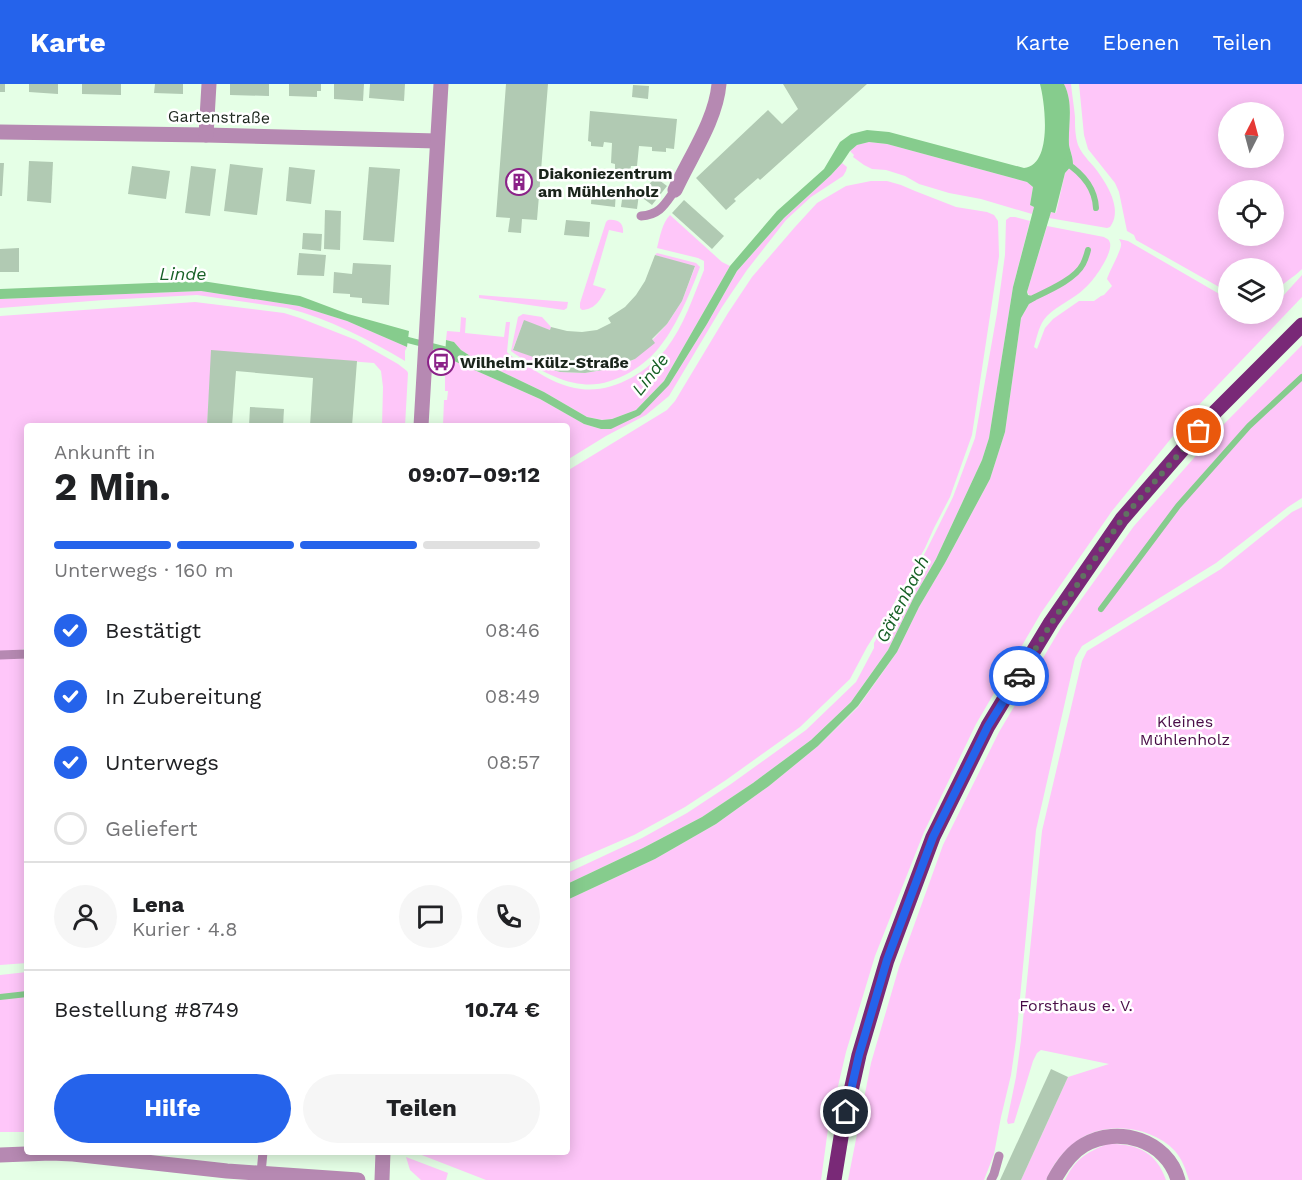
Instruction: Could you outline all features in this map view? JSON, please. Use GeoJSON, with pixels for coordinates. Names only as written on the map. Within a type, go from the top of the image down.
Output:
{"type":"FeatureCollection","features":[{"type":"Feature","properties":{"kind":"main road"},"geometry":{"type":"LineString","coordinates":[[834,1180],[859,1055],[887,960],[933,837],[988,726],[1052,622],[1122,519],[1214,413],[1302,325]]}},
{"type":"Feature","properties":{"kind":"street"},"geometry":{"type":"LineString","coordinates":[[206,135],[209,84]]}},
{"type":"Feature","properties":{"kind":"street"},"geometry":{"type":"LineString","coordinates":[[421,423],[441,84]]}},
{"type":"Feature","properties":{"kind":"street"},"geometry":{"type":"LineString","coordinates":[[675,190],[714,110],[719,84]]}},
{"type":"Feature","properties":{"kind":"street","name":"Gartenstraße"},"geometry":{"type":"LineString","coordinates":[[0,132],[437,141]]}},
{"type":"Feature","properties":{"kind":"street"},"geometry":{"type":"LineString","coordinates":[[1054,1180],[1062,1164],[1083,1145],[1104,1137],[1123,1136],[1141,1140],[1157,1148],[1168,1159],[1178,1180]]}},
{"type":"Feature","properties":{"kind":"street"},"geometry":{"type":"LineString","coordinates":[[0,1155],[24,1154]]}},
{"type":"Feature","properties":{"kind":"street"},"geometry":{"type":"LineString","coordinates":[[82,1155],[227,1171],[358,1180]]}},
{"type":"Feature","properties":{"kind":"street"},"geometry":{"type":"LineString","coordinates":[[382,1180],[383,1155]]}},
{"type":"Feature","properties":{"kind":"lane"},"geometry":{"type":"LineString","coordinates":[[641,216],[657,212],[675,190]]}},
{"type":"Feature","properties":{"kind":"lane"},"geometry":{"type":"LineString","coordinates":[[0,656],[24,654]]}},
{"type":"Feature","properties":{"kind":"lane"},"geometry":{"type":"LineString","coordinates":[[261,1173],[262,1155]]}},
{"type":"Feature","properties":{"kind":"lane"},"geometry":{"type":"LineString","coordinates":[[991,1180],[999,1155]]}},
{"type":"Feature","properties":{"kind":"green space"},"geometry":{"type":"Polygon","coordinates":[[[1064,84],[1071,84],[1078,145],[1111,194],[1115,215],[1110,227],[1107,228],[1049,218],[1051,212],[1056,213],[1065,173],[1073,164],[1069,145],[1070,107],[1064,84]]]}},
{"type":"Feature","properties":{"kind":"green space"},"geometry":{"type":"Polygon","coordinates":[[[1079,84],[1302,84],[1302,269],[1284,284],[1284,258],[1218,258],[1218,286],[1136,240],[1134,235],[1127,231],[1115,183],[1088,149],[1084,135],[1079,84]]]}},
{"type":"Feature","properties":{"kind":"green space"},"geometry":{"type":"Polygon","coordinates":[[[869,142],[887,144],[1027,182],[1033,187],[1030,205],[1034,207],[1032,214],[919,184],[905,176],[886,170],[872,169],[853,157],[850,151],[857,145],[869,142]]]}},
{"type":"Feature","properties":{"kind":"green space"},"geometry":{"type":"Polygon","coordinates":[[[842,163],[847,167],[843,176],[811,197],[786,220],[722,307],[669,396],[646,415],[570,458],[570,423],[443,423],[444,400],[447,400],[448,391],[445,391],[445,357],[540,399],[584,424],[601,429],[611,429],[669,385],[737,271],[784,218],[842,163]]]}},
{"type":"Feature","properties":{"kind":"green space"},"geometry":{"type":"Polygon","coordinates":[[[871,181],[887,181],[956,207],[987,212],[994,215],[998,221],[999,256],[972,435],[950,497],[925,548],[850,679],[800,727],[685,807],[634,835],[570,863],[570,469],[667,410],[675,401],[752,277],[817,203],[846,186],[871,181]]]}},
{"type":"Feature","properties":{"kind":"green space"},"geometry":{"type":"Polygon","coordinates":[[[670,215],[722,262],[730,266],[664,381],[636,410],[612,419],[587,417],[544,392],[475,359],[461,350],[454,342],[446,340],[447,331],[460,332],[461,317],[466,318],[465,333],[504,337],[506,322],[510,322],[507,352],[551,379],[581,389],[605,388],[628,380],[649,366],[666,349],[688,311],[704,270],[704,261],[698,258],[657,248],[663,226],[670,215]]]}},
{"type":"Feature","properties":{"kind":"green space"},"geometry":{"type":"Polygon","coordinates":[[[1015,217],[1030,221],[1013,287],[989,438],[982,460],[936,559],[888,650],[851,702],[811,740],[753,783],[702,817],[570,883],[570,872],[642,838],[687,813],[731,784],[806,730],[856,682],[874,648],[874,643],[926,551],[953,497],[975,438],[997,313],[1005,255],[1006,220],[1015,217]]]}},
{"type":"Feature","properties":{"kind":"green space"},"geometry":{"type":"Polygon","coordinates":[[[608,220],[620,222],[623,233],[609,230],[593,285],[606,289],[594,306],[582,310],[580,303],[608,220]]]}},
{"type":"Feature","properties":{"kind":"green space"},"geometry":{"type":"Polygon","coordinates":[[[1047,226],[1104,237],[1109,241],[1110,248],[1102,267],[1088,285],[1044,319],[1034,347],[1037,349],[1045,328],[1053,319],[1079,301],[1094,301],[1112,286],[1107,279],[1121,247],[1119,239],[1128,241],[1218,293],[1218,324],[1276,324],[1195,409],[1112,511],[1041,613],[976,724],[924,832],[875,956],[846,1052],[828,1129],[821,1180],[486,1180],[422,1155],[570,1155],[570,899],[655,859],[716,824],[769,786],[818,746],[858,707],[897,652],[919,607],[990,479],[1005,432],[1021,318],[1029,304],[1030,296],[1027,292],[1047,226]]]}},
{"type":"Feature","properties":{"kind":"green space"},"geometry":{"type":"Polygon","coordinates":[[[657,253],[696,263],[700,267],[673,328],[654,353],[636,369],[604,383],[573,383],[535,367],[511,351],[518,317],[523,314],[542,317],[551,327],[550,330],[524,321],[513,349],[542,360],[541,366],[560,372],[585,373],[608,369],[635,359],[667,324],[682,301],[695,267],[655,255],[657,253]]]}},
{"type":"Feature","properties":{"kind":"green space"},"geometry":{"type":"Polygon","coordinates":[[[1302,275],[1302,297],[1284,316],[1284,295],[1302,275]]]}},
{"type":"Feature","properties":{"kind":"green space"},"geometry":{"type":"Polygon","coordinates":[[[201,291],[299,306],[347,321],[407,347],[405,361],[348,330],[303,313],[287,308],[197,295],[0,308],[0,299],[201,291]]]}},
{"type":"Feature","properties":{"kind":"green space"},"geometry":{"type":"Polygon","coordinates":[[[479,295],[568,302],[564,310],[479,298],[479,295]]]}},
{"type":"Feature","properties":{"kind":"green space"},"geometry":{"type":"Polygon","coordinates":[[[195,302],[284,313],[356,340],[407,371],[405,423],[382,423],[381,371],[374,363],[212,351],[207,423],[24,423],[24,649],[15,652],[0,652],[0,316],[195,302]]]}},
{"type":"Feature","properties":{"kind":"green space"},"geometry":{"type":"Polygon","coordinates":[[[1302,345],[1302,498],[1216,563],[1082,646],[1075,658],[1036,830],[1011,1075],[994,1154],[984,1180],[848,1180],[871,1063],[899,967],[943,845],[999,732],[1062,626],[1134,526],[1223,425],[1302,345]]]}},
{"type":"Feature","properties":{"kind":"green space","name":"Kleines Mühlenholz"},"geometry":{"type":"Polygon","coordinates":[[[1302,507],[1302,1180],[1189,1180],[1180,1158],[1165,1143],[1141,1131],[1114,1128],[1088,1134],[1077,1141],[1058,1159],[1046,1180],[1021,1180],[1068,1077],[1109,1064],[1041,1050],[1033,1061],[1014,1123],[1008,1124],[1021,1040],[1042,831],[1082,661],[1087,651],[1221,569],[1292,512],[1302,507]]]}},
{"type":"Feature","properties":{"kind":"green space"},"geometry":{"type":"Polygon","coordinates":[[[24,658],[24,963],[0,965],[0,659],[24,658]]]}},
{"type":"Feature","properties":{"kind":"green space"},"geometry":{"type":"Polygon","coordinates":[[[24,972],[24,1132],[0,1132],[0,975],[24,972]]]}},
{"type":"Feature","properties":{"kind":"green space"},"geometry":{"type":"Polygon","coordinates":[[[1107,1144],[1127,1145],[1143,1151],[1156,1162],[1166,1180],[1065,1180],[1082,1158],[1107,1144]]]}},
{"type":"Feature","properties":{"kind":"green space"},"geometry":{"type":"Polygon","coordinates":[[[406,1157],[448,1173],[446,1180],[421,1180],[410,1170],[406,1157]]]}},
{"type":"Feature","properties":{"kind":"shaded area"},"geometry":{"type":"Polygon","coordinates":[[[1040,84],[1064,84],[1070,107],[1069,145],[1073,164],[1065,173],[1055,213],[1051,212],[1027,292],[1028,295],[1036,297],[1036,300],[1029,304],[1021,318],[1005,432],[990,479],[919,607],[897,652],[858,706],[818,746],[769,786],[716,824],[655,859],[570,899],[570,883],[702,817],[811,740],[851,702],[888,650],[936,559],[982,460],[989,438],[1013,287],[1034,207],[1030,205],[1033,187],[1027,182],[887,144],[869,142],[857,145],[831,175],[784,218],[737,271],[669,385],[640,415],[611,429],[601,429],[584,424],[540,399],[445,357],[446,340],[454,342],[461,350],[475,359],[544,392],[587,417],[612,419],[636,410],[664,381],[730,266],[777,211],[824,169],[840,142],[851,134],[867,130],[889,132],[1024,168],[1033,164],[1043,145],[1044,105],[1040,84]]]}},
{"type":"Feature","properties":{"kind":"shaded area"},"geometry":{"type":"Polygon","coordinates":[[[202,281],[300,296],[348,314],[409,331],[407,347],[347,321],[299,306],[201,291],[0,299],[0,289],[202,281]]]}},
{"type":"Feature","properties":{"kind":"building"},"geometry":{"type":"Polygon","coordinates":[[[0,84],[5,84],[5,92],[0,92],[0,84]]]}},
{"type":"Feature","properties":{"kind":"building"},"geometry":{"type":"Polygon","coordinates":[[[29,84],[58,84],[58,94],[29,92],[29,84]]]}},
{"type":"Feature","properties":{"kind":"building"},"geometry":{"type":"Polygon","coordinates":[[[82,84],[121,84],[121,95],[82,94],[82,84]]]}},
{"type":"Feature","properties":{"kind":"building"},"geometry":{"type":"Polygon","coordinates":[[[155,84],[183,84],[183,94],[154,93],[155,84]]]}},
{"type":"Feature","properties":{"kind":"building"},"geometry":{"type":"Polygon","coordinates":[[[230,84],[269,84],[269,96],[230,95],[230,84]]]}},
{"type":"Feature","properties":{"kind":"building"},"geometry":{"type":"Polygon","coordinates":[[[289,84],[321,84],[321,91],[317,91],[317,97],[289,96],[289,84]]]}},
{"type":"Feature","properties":{"kind":"building"},"geometry":{"type":"Polygon","coordinates":[[[334,84],[364,84],[363,101],[334,99],[334,84]]]}},
{"type":"Feature","properties":{"kind":"building"},"geometry":{"type":"Polygon","coordinates":[[[370,84],[405,84],[404,101],[369,98],[370,84]]]}},
{"type":"Feature","properties":{"kind":"building","name":"Diakoniezentrum am Mühlenholz"},"geometry":{"type":"Polygon","coordinates":[[[506,84],[548,84],[537,220],[522,219],[521,233],[508,232],[510,218],[496,217],[506,84]]]}},
{"type":"Feature","properties":{"kind":"building"},"geometry":{"type":"Polygon","coordinates":[[[783,84],[867,84],[760,180],[758,178],[734,199],[736,201],[726,210],[696,178],[768,110],[782,124],[798,109],[783,84]]]}},
{"type":"Feature","properties":{"kind":"building"},"geometry":{"type":"Polygon","coordinates":[[[633,85],[649,86],[648,99],[632,97],[633,85]]]}},
{"type":"Feature","properties":{"kind":"building"},"geometry":{"type":"Polygon","coordinates":[[[590,111],[677,119],[674,149],[666,148],[666,152],[652,151],[652,147],[639,146],[637,166],[631,166],[630,171],[615,169],[615,164],[611,163],[612,143],[604,142],[603,147],[591,146],[591,142],[588,141],[590,111]]]}},
{"type":"Feature","properties":{"kind":"building"},"geometry":{"type":"Polygon","coordinates":[[[29,161],[53,162],[51,203],[27,201],[29,161]]]}},
{"type":"Feature","properties":{"kind":"building"},"geometry":{"type":"Polygon","coordinates":[[[0,163],[4,163],[2,196],[0,196],[0,163]]]}},
{"type":"Feature","properties":{"kind":"building"},"geometry":{"type":"Polygon","coordinates":[[[230,164],[263,168],[257,215],[224,211],[230,164]]]}},
{"type":"Feature","properties":{"kind":"building"},"geometry":{"type":"Polygon","coordinates":[[[132,166],[170,171],[166,199],[128,194],[132,166]]]}},
{"type":"Feature","properties":{"kind":"building"},"geometry":{"type":"Polygon","coordinates":[[[191,166],[216,169],[210,216],[185,213],[191,166]]]}},
{"type":"Feature","properties":{"kind":"building"},"geometry":{"type":"Polygon","coordinates":[[[289,167],[315,170],[311,204],[286,201],[289,167]]]}},
{"type":"Feature","properties":{"kind":"building"},"geometry":{"type":"Polygon","coordinates":[[[369,167],[400,169],[394,242],[363,240],[369,167]]]}},
{"type":"Feature","properties":{"kind":"building"},"geometry":{"type":"Polygon","coordinates":[[[655,177],[667,186],[652,205],[640,196],[655,177]]]}},
{"type":"Feature","properties":{"kind":"building"},"geometry":{"type":"Polygon","coordinates":[[[592,189],[616,191],[615,207],[591,204],[592,189]]]}},
{"type":"Feature","properties":{"kind":"building"},"geometry":{"type":"Polygon","coordinates":[[[623,192],[639,194],[637,209],[621,207],[623,192]]]}},
{"type":"Feature","properties":{"kind":"building"},"geometry":{"type":"Polygon","coordinates":[[[684,200],[724,236],[712,249],[672,213],[684,200]]]}},
{"type":"Feature","properties":{"kind":"building"},"geometry":{"type":"Polygon","coordinates":[[[325,210],[341,211],[340,250],[324,249],[325,210]]]}},
{"type":"Feature","properties":{"kind":"building"},"geometry":{"type":"Polygon","coordinates":[[[566,220],[590,222],[589,237],[564,235],[566,220]]]}},
{"type":"Feature","properties":{"kind":"building"},"geometry":{"type":"Polygon","coordinates":[[[303,233],[322,234],[321,251],[302,249],[303,233]]]}},
{"type":"Feature","properties":{"kind":"building"},"geometry":{"type":"Polygon","coordinates":[[[19,248],[19,272],[0,272],[0,249],[19,248]]]}},
{"type":"Feature","properties":{"kind":"building"},"geometry":{"type":"Polygon","coordinates":[[[299,253],[326,255],[324,276],[297,275],[299,253]]]}},
{"type":"Feature","properties":{"kind":"building"},"geometry":{"type":"Polygon","coordinates":[[[655,255],[695,266],[682,301],[667,324],[652,339],[655,343],[635,359],[608,369],[585,373],[560,372],[540,366],[542,360],[513,350],[524,320],[550,330],[551,327],[582,332],[597,330],[611,323],[608,318],[625,307],[636,295],[645,281],[655,255]]]}},
{"type":"Feature","properties":{"kind":"building"},"geometry":{"type":"Polygon","coordinates":[[[353,263],[391,265],[389,305],[362,303],[362,298],[350,297],[350,294],[333,293],[334,272],[352,274],[353,263]]]}},
{"type":"Feature","properties":{"kind":"building"},"geometry":{"type":"Polygon","coordinates":[[[211,350],[357,361],[352,423],[310,423],[313,378],[236,371],[232,423],[207,423],[211,350]]]}},
{"type":"Feature","properties":{"kind":"building"},"geometry":{"type":"Polygon","coordinates":[[[250,407],[284,409],[283,423],[249,423],[250,407]]]}},
{"type":"Feature","properties":{"kind":"building"},"geometry":{"type":"Polygon","coordinates":[[[1051,1069],[1068,1077],[1021,1180],[1000,1180],[1051,1069]]]}},
{"type":"Feature","properties":{"kind":"waterway"},"geometry":{"type":"LineString","coordinates":[[1065,162],[1086,181],[1093,194],[1096,208]]}},
{"type":"Feature","properties":{"kind":"waterway"},"geometry":{"type":"LineString","coordinates":[[1029,300],[1059,285],[1079,270],[1088,250]]}},
{"type":"Feature","properties":{"kind":"waterway","name":"Linde"},"geometry":{"type":"LineString","coordinates":[[400,338],[451,351]]}},
{"type":"Feature","properties":{"kind":"waterway"},"geometry":{"type":"LineString","coordinates":[[1101,609],[1178,506],[1249,426],[1302,377]]}},
{"type":"Feature","properties":{"kind":"waterway","name":"Gätenbach"},"geometry":{"type":"LineString","coordinates":[[0,997],[24,994]]}},
{"type":"Feature","properties":{"kind":"way so far"},"geometry":{"type":"LineString","coordinates":[[1019,676],[1052,622],[1122,519],[1199,431]]}},
{"type":"Feature","properties":{"kind":"place","name":"Diakoniezentrum am Mühlenholz"},"geometry":{"type":"Point","coordinates":[519,182]}},
{"type":"Feature","properties":{"kind":"place","name":"Wilhelm-Külz-Straße"},"geometry":{"type":"Point","coordinates":[441,362]}},
{"type":"Feature","properties":{"kind":"route"},"geometry":{"type":"LineString","coordinates":[[846,1112],[859,1055],[887,960],[933,837],[988,726],[1019,676]]}},
{"type":"Feature","properties":{"kind":"park label","name":"Forsthaus e. V."},"geometry":{"type":"Point","coordinates":[1076,1005]}}]}
